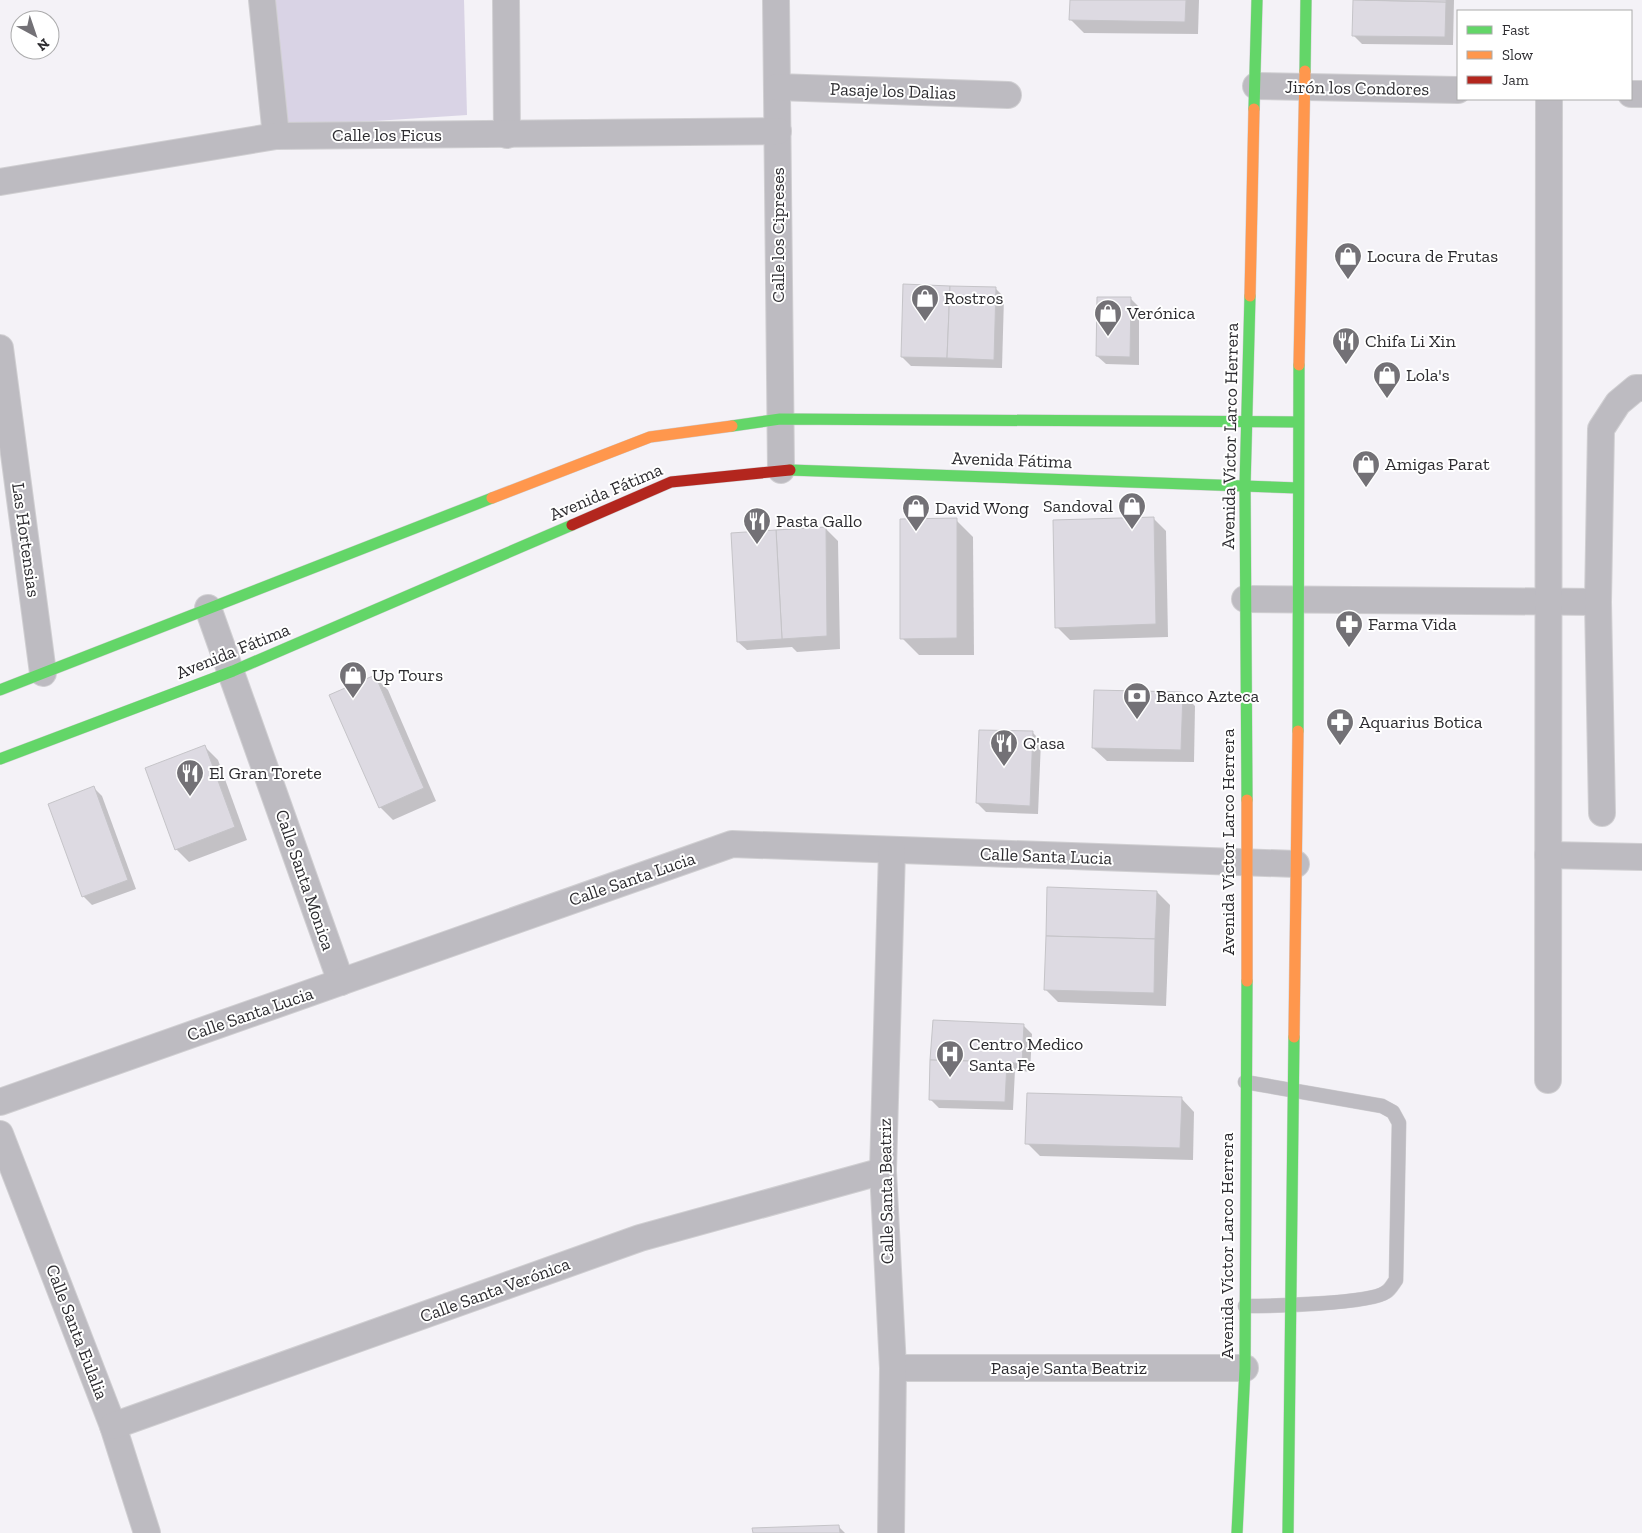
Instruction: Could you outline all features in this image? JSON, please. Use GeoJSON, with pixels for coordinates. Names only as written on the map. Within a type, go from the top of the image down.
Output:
{"type":"FeatureCollection","features":[{"type":"Feature","properties":{"kind":"main road","name":"Avenida Víctor Larco Herrera"},"geometry":{"type":"LineString","coordinates":[[1237,1533],[1245,1368],[1247,864],[1245,486],[1257,0]]}},
{"type":"Feature","properties":{"kind":"main road"},"geometry":{"type":"LineString","coordinates":[[1288,1533],[1300,601],[1298,422],[1306,0]]}},
{"type":"Feature","properties":{"kind":"main road","name":"Avenida Fátima"},"geometry":{"type":"LineString","coordinates":[[0,690],[650,437],[780,419],[1298,422]]}},
{"type":"Feature","properties":{"kind":"main road","name":"Avenida Fátima"},"geometry":{"type":"LineString","coordinates":[[0,759],[233,671],[671,482],[781,470],[1298,488]]}},
{"type":"Feature","properties":{"kind":"street"},"geometry":{"type":"LineString","coordinates":[[262,0],[276,136]]}},
{"type":"Feature","properties":{"kind":"street"},"geometry":{"type":"LineString","coordinates":[[506,0],[507,134]]}},
{"type":"Feature","properties":{"kind":"street","name":"Calle los Cipreses"},"geometry":{"type":"LineString","coordinates":[[776,0],[781,470]]}},
{"type":"Feature","properties":{"kind":"street","name":"Jirón los Condores"},"geometry":{"type":"LineString","coordinates":[[1256,86],[1457,90]]}},
{"type":"Feature","properties":{"kind":"street","name":"Pasaje los Dalias"},"geometry":{"type":"LineString","coordinates":[[777,87],[1008,95]]}},
{"type":"Feature","properties":{"kind":"street"},"geometry":{"type":"LineString","coordinates":[[1548,1080],[1549,100]]}},
{"type":"Feature","properties":{"kind":"street","name":"Calle los Ficus"},"geometry":{"type":"LineString","coordinates":[[0,182],[276,136],[778,131]]}},
{"type":"Feature","properties":{"kind":"street","name":"Las Hortensias"},"geometry":{"type":"LineString","coordinates":[[0,348],[43,674]]}},
{"type":"Feature","properties":{"kind":"street"},"geometry":{"type":"LineString","coordinates":[[1602,813],[1598,602],[1601,429],[1618,403],[1636,388],[1642,388]]}},
{"type":"Feature","properties":{"kind":"street"},"geometry":{"type":"LineString","coordinates":[[1245,599],[1300,601],[1598,602]]}},
{"type":"Feature","properties":{"kind":"street","name":"Calle Santa Monica"},"geometry":{"type":"LineString","coordinates":[[208,608],[233,671],[341,982]]}},
{"type":"Feature","properties":{"kind":"street","name":"Calle Santa Lucia"},"geometry":{"type":"LineString","coordinates":[[0,1102],[732,844],[1247,864],[1296,864]]}},
{"type":"Feature","properties":{"kind":"street","name":"Calle Santa Beatriz"},"geometry":{"type":"LineString","coordinates":[[891,1533],[893,1368],[883,1171],[892,850]]}},
{"type":"Feature","properties":{"kind":"street"},"geometry":{"type":"LineString","coordinates":[[1548,855],[1642,857]]}},
{"type":"Feature","properties":{"kind":"street","name":"Calle Santa Eulalia"},"geometry":{"type":"LineString","coordinates":[[0,1134],[113,1426],[147,1533]]}},
{"type":"Feature","properties":{"kind":"street","name":"Calle Santa Verónica"},"geometry":{"type":"LineString","coordinates":[[113,1426],[640,1238],[883,1171]]}},
{"type":"Feature","properties":{"kind":"street","name":"Pasaje Santa Beatriz"},"geometry":{"type":"LineString","coordinates":[[893,1368],[1245,1368]]}},
{"type":"Feature","properties":{"kind":"lane"},"geometry":{"type":"LineString","coordinates":[[1245,1082],[1294,1089],[1382,1106],[1393,1112],[1400,1122],[1396,1280],[1386,1293],[1372,1298],[1291,1306],[1245,1306]]}},
{"type":"Feature","properties":{"kind":"shaded area"},"geometry":{"type":"Polygon","coordinates":[[[271,0],[464,0],[467,115],[283,127],[271,0]]]}},
{"type":"Feature","properties":{"kind":"building"},"geometry":{"type":"Polygon","coordinates":[[[1070,0],[1186,0],[1185,22],[1069,20],[1070,0]]]}},
{"type":"Feature","properties":{"kind":"building"},"geometry":{"type":"Polygon","coordinates":[[[1353,0],[1446,2],[1445,37],[1352,36],[1353,0]]]}},
{"type":"Feature","properties":{"kind":"building"},"geometry":{"type":"Polygon","coordinates":[[[1365,0],[1446,0],[1446,2],[1365,0]]]}},
{"type":"Feature","properties":{"kind":"building","name":"Rostros"},"geometry":{"type":"Polygon","coordinates":[[[903,284],[950,286],[947,358],[901,357],[903,284]]]}},
{"type":"Feature","properties":{"kind":"building"},"geometry":{"type":"Polygon","coordinates":[[[950,286],[996,287],[994,360],[947,358],[950,286]]]}},
{"type":"Feature","properties":{"kind":"building"},"geometry":{"type":"Polygon","coordinates":[[[1097,297],[1131,297],[1130,357],[1096,356],[1097,297]]]}},
{"type":"Feature","properties":{"kind":"building"},"geometry":{"type":"Polygon","coordinates":[[[1154,517],[1156,624],[1055,628],[1053,520],[1154,517]]]}},
{"type":"Feature","properties":{"kind":"building"},"geometry":{"type":"Polygon","coordinates":[[[957,518],[957,638],[900,639],[900,519],[957,518]]]}},
{"type":"Feature","properties":{"kind":"building"},"geometry":{"type":"Polygon","coordinates":[[[826,527],[827,636],[782,639],[776,530],[826,527]]]}},
{"type":"Feature","properties":{"kind":"building"},"geometry":{"type":"Polygon","coordinates":[[[776,530],[782,639],[737,642],[731,533],[776,530]]]}},
{"type":"Feature","properties":{"kind":"building"},"geometry":{"type":"Polygon","coordinates":[[[375,675],[424,788],[379,808],[329,695],[375,675]]]}},
{"type":"Feature","properties":{"kind":"building","name":"Banco Azteca"},"geometry":{"type":"Polygon","coordinates":[[[1094,690],[1183,692],[1181,750],[1092,748],[1094,690]]]}},
{"type":"Feature","properties":{"kind":"building","name":"Q'asa"},"geometry":{"type":"Polygon","coordinates":[[[979,730],[1033,731],[1030,806],[976,803],[979,730]]]}},
{"type":"Feature","properties":{"kind":"building","name":"El Gran Torete"},"geometry":{"type":"Polygon","coordinates":[[[205,745],[235,827],[175,850],[145,768],[205,745]]]}},
{"type":"Feature","properties":{"kind":"building"},"geometry":{"type":"Polygon","coordinates":[[[94,786],[128,880],[82,897],[48,804],[94,786]]]}},
{"type":"Feature","properties":{"kind":"building"},"geometry":{"type":"Polygon","coordinates":[[[1047,887],[1157,891],[1155,939],[1046,936],[1047,887]]]}},
{"type":"Feature","properties":{"kind":"building"},"geometry":{"type":"Polygon","coordinates":[[[1046,936],[1155,939],[1154,993],[1044,990],[1046,936]]]}},
{"type":"Feature","properties":{"kind":"building"},"geometry":{"type":"Polygon","coordinates":[[[933,1020],[1024,1024],[1022,1064],[930,1060],[933,1020]]]}},
{"type":"Feature","properties":{"kind":"building"},"geometry":{"type":"Polygon","coordinates":[[[930,1060],[1007,1062],[1005,1102],[929,1100],[930,1060]]]}},
{"type":"Feature","properties":{"kind":"building"},"geometry":{"type":"Polygon","coordinates":[[[1027,1093],[1182,1097],[1180,1148],[1025,1144],[1027,1093]]]}},
{"type":"Feature","properties":{"kind":"building"},"geometry":{"type":"Polygon","coordinates":[[[839,1525],[840,1533],[753,1533],[752,1528],[839,1525]]]}},
{"type":"Feature","properties":{"kind":"traffic: fast"},"geometry":{"type":"LineString","coordinates":[[1254,109],[1257,0]]}},
{"type":"Feature","properties":{"kind":"traffic: fast"},"geometry":{"type":"LineString","coordinates":[[1305,71],[1306,0]]}},
{"type":"Feature","properties":{"kind":"traffic: fast"},"geometry":{"type":"LineString","coordinates":[[1247,800],[1245,486],[1250,296]]}},
{"type":"Feature","properties":{"kind":"traffic: fast"},"geometry":{"type":"LineString","coordinates":[[1298,731],[1299,365]]}},
{"type":"Feature","properties":{"kind":"traffic: fast"},"geometry":{"type":"LineString","coordinates":[[732,426],[780,419],[1298,422]]}},
{"type":"Feature","properties":{"kind":"traffic: fast"},"geometry":{"type":"LineString","coordinates":[[790,470],[1298,488]]}},
{"type":"Feature","properties":{"kind":"traffic: fast"},"geometry":{"type":"LineString","coordinates":[[0,690],[492,498]]}},
{"type":"Feature","properties":{"kind":"traffic: fast"},"geometry":{"type":"LineString","coordinates":[[0,759],[233,671],[572,525]]}},
{"type":"Feature","properties":{"kind":"traffic: fast"},"geometry":{"type":"LineString","coordinates":[[1237,1533],[1245,1368],[1247,981]]}},
{"type":"Feature","properties":{"kind":"traffic: fast"},"geometry":{"type":"LineString","coordinates":[[1288,1533],[1294,1037]]}},
{"type":"Feature","properties":{"kind":"traffic: slow"},"geometry":{"type":"LineString","coordinates":[[1299,365],[1305,71]]}},
{"type":"Feature","properties":{"kind":"traffic: slow"},"geometry":{"type":"LineString","coordinates":[[1250,296],[1254,109]]}},
{"type":"Feature","properties":{"kind":"traffic: slow"},"geometry":{"type":"LineString","coordinates":[[492,498],[650,437],[732,426]]}},
{"type":"Feature","properties":{"kind":"traffic: slow"},"geometry":{"type":"LineString","coordinates":[[1294,1037],[1298,731]]}},
{"type":"Feature","properties":{"kind":"traffic: slow"},"geometry":{"type":"LineString","coordinates":[[1247,800],[1247,981]]}},
{"type":"Feature","properties":{"kind":"traffic: jam"},"geometry":{"type":"LineString","coordinates":[[572,525],[671,482],[790,470]]}},
{"type":"Feature","properties":{"kind":"place","name":"Locura de Frutas"},"geometry":{"type":"Point","coordinates":[1348,280]}},
{"type":"Feature","properties":{"kind":"place","name":"Rostros"},"geometry":{"type":"Point","coordinates":[925,322]}},
{"type":"Feature","properties":{"kind":"place","name":"Verónica"},"geometry":{"type":"Point","coordinates":[1108,337]}},
{"type":"Feature","properties":{"kind":"place","name":"Chifa Li Xin"},"geometry":{"type":"Point","coordinates":[1346,365]}},
{"type":"Feature","properties":{"kind":"place","name":"Lola's"},"geometry":{"type":"Point","coordinates":[1387,399]}},
{"type":"Feature","properties":{"kind":"place","name":"Amigas Parat"},"geometry":{"type":"Point","coordinates":[1366,488]}},
{"type":"Feature","properties":{"kind":"place","name":"Sandoval"},"geometry":{"type":"Point","coordinates":[1132,530]}},
{"type":"Feature","properties":{"kind":"place","name":"David Wong"},"geometry":{"type":"Point","coordinates":[916,532]}},
{"type":"Feature","properties":{"kind":"place","name":"Pasta Gallo"},"geometry":{"type":"Point","coordinates":[757,545]}},
{"type":"Feature","properties":{"kind":"place","name":"Farma Vida"},"geometry":{"type":"Point","coordinates":[1349,648]}},
{"type":"Feature","properties":{"kind":"place","name":"Up Tours"},"geometry":{"type":"Point","coordinates":[353,699]}},
{"type":"Feature","properties":{"kind":"place","name":"Banco Azteca"},"geometry":{"type":"Point","coordinates":[1137,720]}},
{"type":"Feature","properties":{"kind":"place","name":"Aquarius Botica"},"geometry":{"type":"Point","coordinates":[1340,746]}},
{"type":"Feature","properties":{"kind":"place","name":"Q'asa"},"geometry":{"type":"Point","coordinates":[1004,767]}},
{"type":"Feature","properties":{"kind":"place","name":"El Gran Torete"},"geometry":{"type":"Point","coordinates":[190,797]}},
{"type":"Feature","properties":{"kind":"place","name":"Centro Medico Santa Fe"},"geometry":{"type":"Point","coordinates":[950,1078]}}]}
